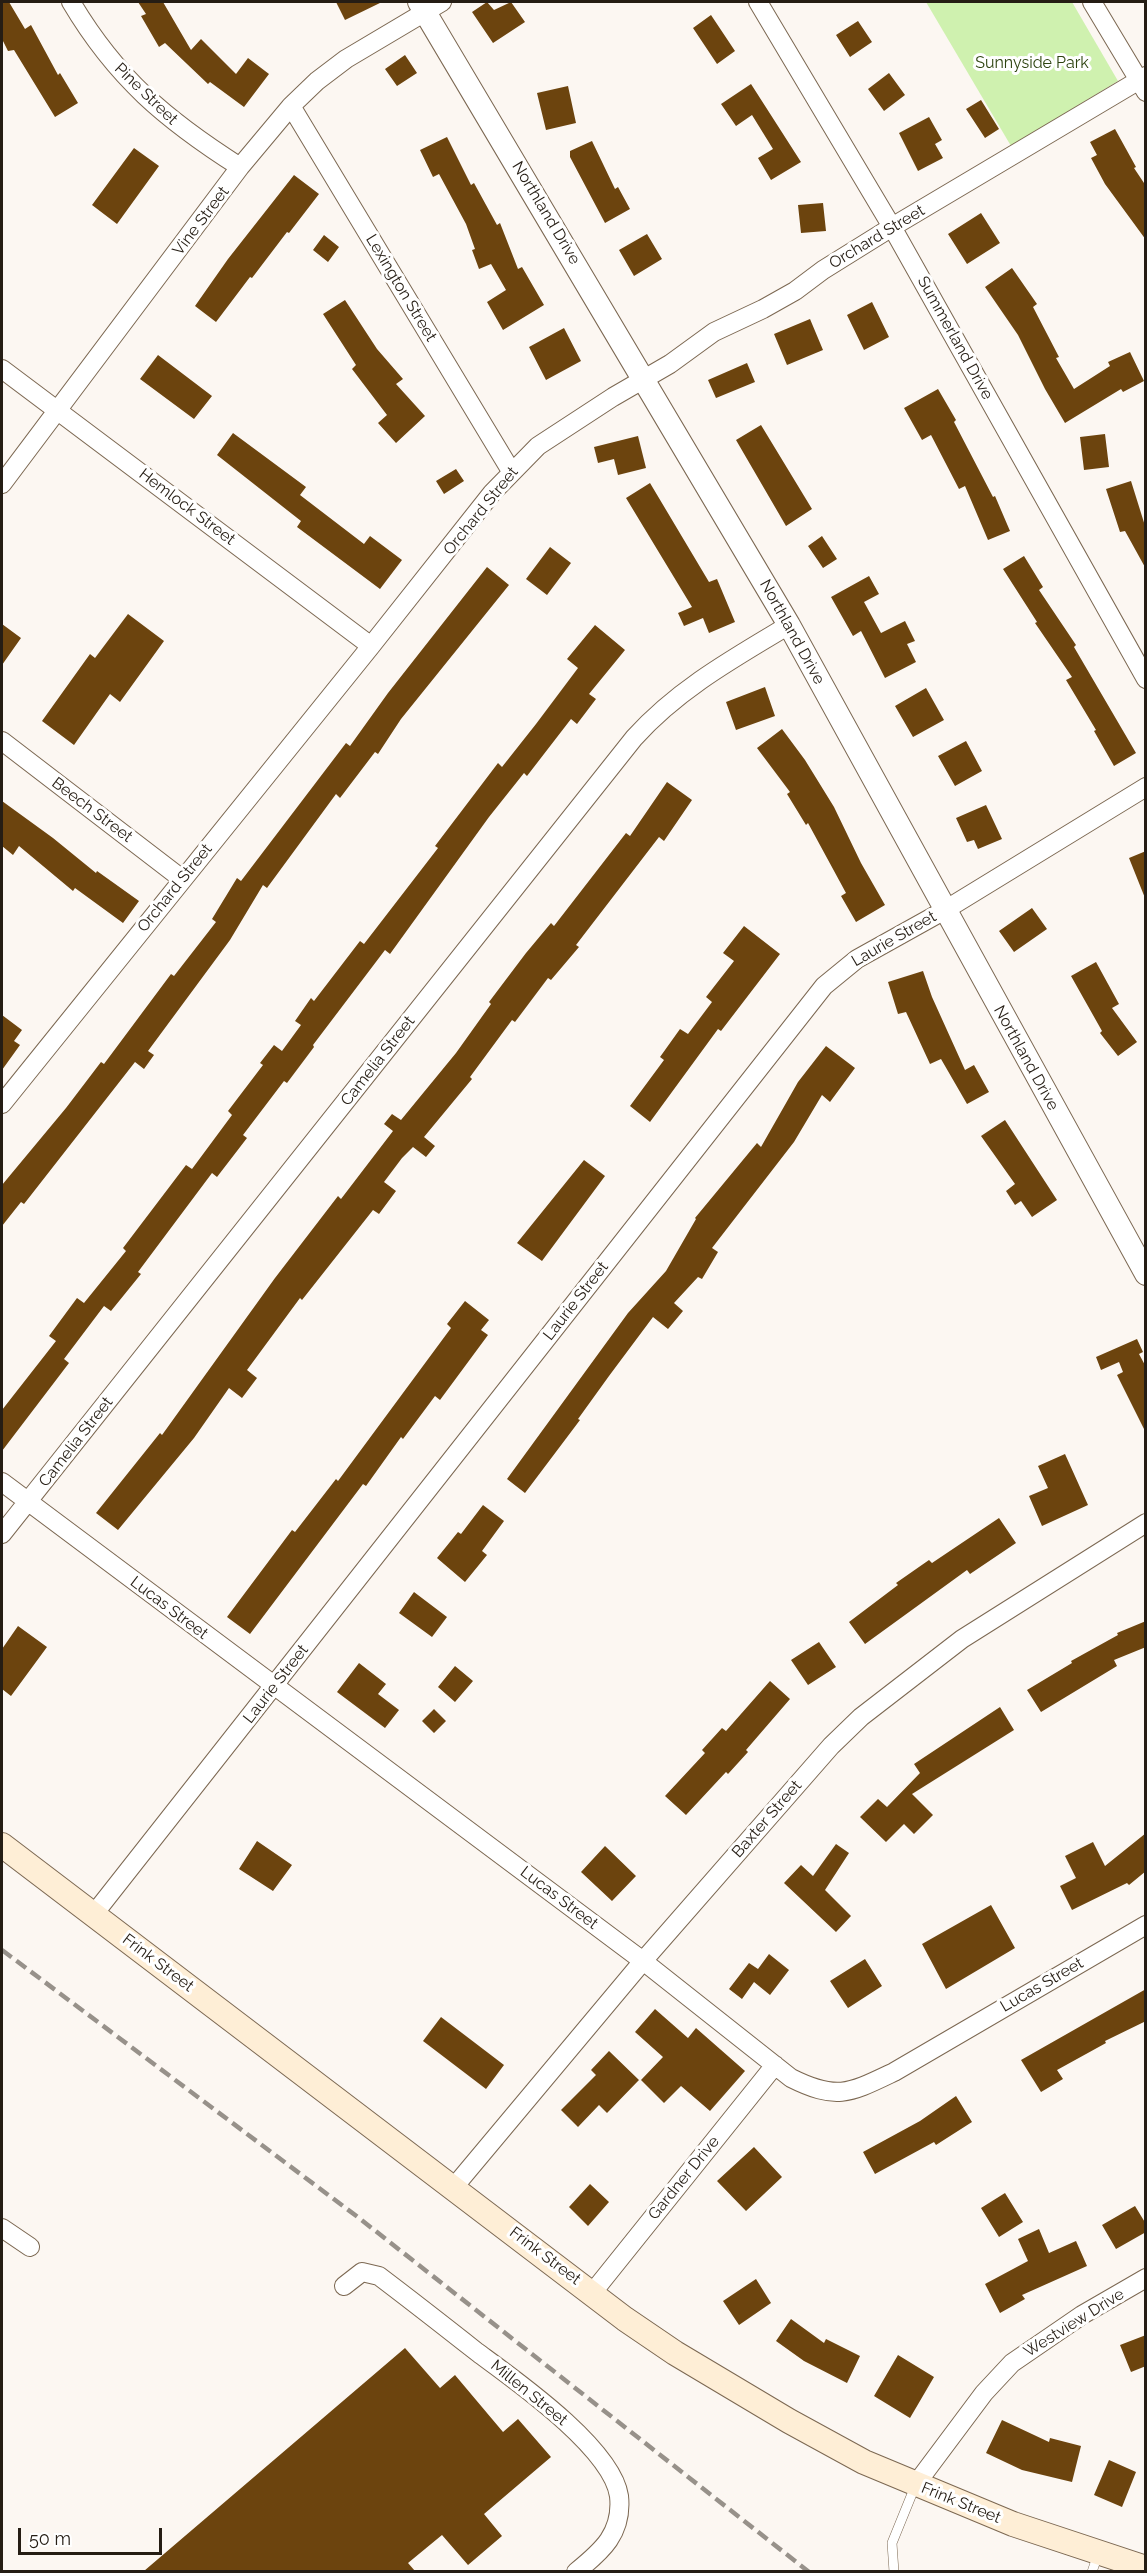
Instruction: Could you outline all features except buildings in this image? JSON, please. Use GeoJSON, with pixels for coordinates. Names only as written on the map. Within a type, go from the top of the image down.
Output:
{"type":"FeatureCollection","features":[{"type":"Feature","properties":{"kind":"main road","name":"Frink Street"},"geometry":{"type":"LineString","coordinates":[[2,1845],[626,2319],[675,2353],[789,2421],[864,2462],[1013,2524],[1095,2563],[1146,2568]]}},
{"type":"Feature","properties":{"kind":"street","name":"Pine Street"},"geometry":{"type":"LineString","coordinates":[[71,2],[85,25],[142,95],[169,119],[240,167]]}},
{"type":"Feature","properties":{"kind":"street","name":"Summerland Drive"},"geometry":{"type":"LineString","coordinates":[[758,2],[892,227],[1146,679]]}},
{"type":"Feature","properties":{"kind":"street"},"geometry":{"type":"LineString","coordinates":[[1092,2],[1143,83]]}},
{"type":"Feature","properties":{"kind":"street","name":"Vine Street"},"geometry":{"type":"LineString","coordinates":[[2,484],[240,167],[291,106],[346,59],[429,5]]}},
{"type":"Feature","properties":{"kind":"street","name":"Northland Drive"},"geometry":{"type":"LineString","coordinates":[[429,5],[789,625],[1146,1274]]}},
{"type":"Feature","properties":{"kind":"street","name":"Orchard Street"},"geometry":{"type":"LineString","coordinates":[[2,1104],[511,471],[538,446],[670,363],[714,332],[795,291],[892,227],[1143,83]]}},
{"type":"Feature","properties":{"kind":"street","name":"Lexington Street"},"geometry":{"type":"LineString","coordinates":[[291,106],[511,471]]}},
{"type":"Feature","properties":{"kind":"street","name":"Hemlock Street"},"geometry":{"type":"LineString","coordinates":[[2,369],[371,646]]}},
{"type":"Feature","properties":{"kind":"street","name":"Camelia Street"},"geometry":{"type":"LineString","coordinates":[[2,1534],[634,738],[675,699],[718,667],[789,625]]}},
{"type":"Feature","properties":{"kind":"street","name":"Beech Street"},"geometry":{"type":"LineString","coordinates":[[2,741],[182,879]]}},
{"type":"Feature","properties":{"kind":"street","name":"Laurie Street"},"geometry":{"type":"LineString","coordinates":[[94,1914],[810,1002],[840,971],[858,959],[945,910],[1146,787]]}},
{"type":"Feature","properties":{"kind":"street","name":"Lucas Street"},"geometry":{"type":"LineString","coordinates":[[2,1482],[643,1961],[791,2078],[811,2088],[831,2093],[856,2090],[894,2072],[1146,1925]]}},
{"type":"Feature","properties":{"kind":"street","name":"Baxter Street"},"geometry":{"type":"LineString","coordinates":[[454,2187],[643,1961],[831,1746],[861,1717],[962,1638],[1146,1523]]}},
{"type":"Feature","properties":{"kind":"street","name":"Gardner Drive"},"geometry":{"type":"LineString","coordinates":[[593,2292],[775,2065]]}},
{"type":"Feature","properties":{"kind":"street"},"geometry":{"type":"LineString","coordinates":[[2,2228],[30,2247]]}},
{"type":"Feature","properties":{"kind":"street","name":"Millen Street"},"geometry":{"type":"LineString","coordinates":[[344,2286],[362,2272],[379,2276],[559,2415],[591,2449],[612,2478],[619,2497],[616,2528],[602,2551],[576,2571]]}},
{"type":"Feature","properties":{"kind":"street","name":"Westview Drive"},"geometry":{"type":"LineString","coordinates":[[916,2484],[984,2393],[1012,2363],[1082,2315],[1146,2278]]}},
{"type":"Feature","properties":{"kind":"lane"},"geometry":{"type":"LineString","coordinates":[[894,2571],[892,2543],[916,2484]]}},
{"type":"Feature","properties":{"kind":"green space","name":"Sunnyside Park"},"geometry":{"type":"Polygon","coordinates":[[[926,2],[1072,2],[1118,81],[1011,146],[926,2]]]}},
{"type":"Feature","properties":{"kind":"railway"},"geometry":{"type":"LineString","coordinates":[[2,1950],[359,2218],[809,2572]]}}]}
